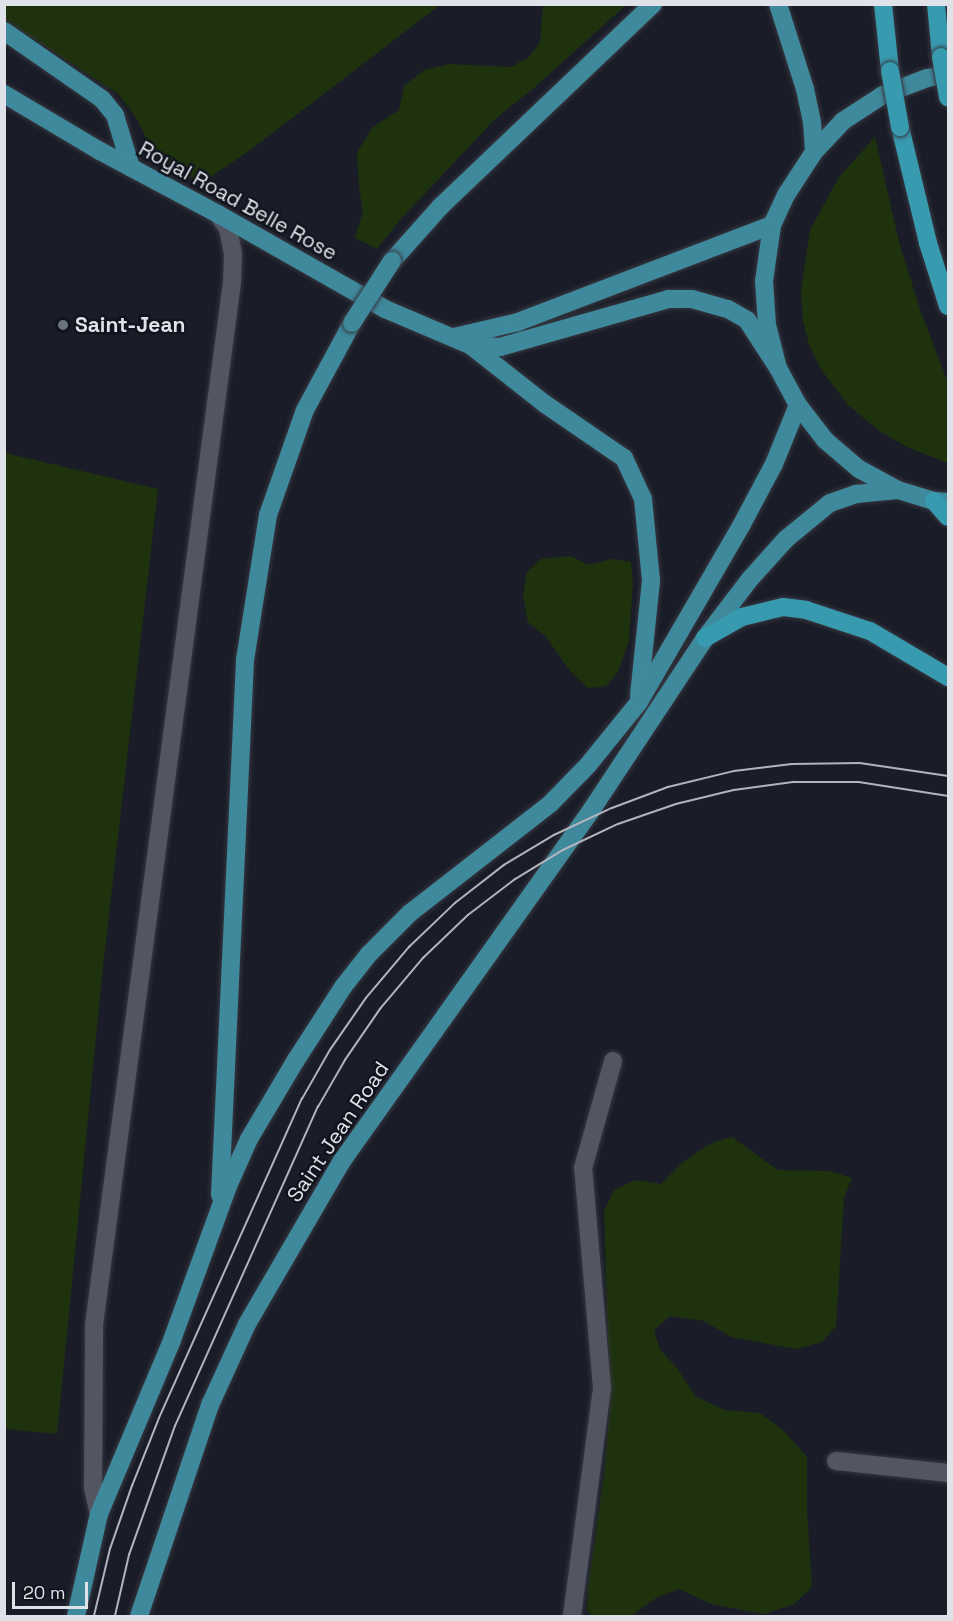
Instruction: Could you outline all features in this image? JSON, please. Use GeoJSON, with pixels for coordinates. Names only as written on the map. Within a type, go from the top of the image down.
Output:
{"type":"FeatureCollection","features":[{"type":"Feature","properties":{"kind":"highway"},"geometry":{"type":"LineString","coordinates":[[883,4],[890,71],[900,127],[925,233],[948,306]]}},
{"type":"Feature","properties":{"kind":"highway"},"geometry":{"type":"LineString","coordinates":[[936,4],[941,57],[948,97]]}},
{"type":"Feature","properties":{"kind":"highway"},"geometry":{"type":"LineString","coordinates":[[941,501],[948,517]]}},
{"type":"Feature","properties":{"kind":"highway"},"geometry":{"type":"LineString","coordinates":[[705,638],[742,617],[783,607],[806,610],[870,631],[948,677]]}},
{"type":"Feature","properties":{"kind":"main road"},"geometry":{"type":"LineString","coordinates":[[218,1215],[245,660],[268,515],[305,410],[352,323],[392,261],[441,206],[653,4]]}},
{"type":"Feature","properties":{"kind":"main road"},"geometry":{"type":"LineString","coordinates":[[778,4],[805,89],[812,122],[814,152]]}},
{"type":"Feature","properties":{"kind":"main road"},"geometry":{"type":"LineString","coordinates":[[4,31],[102,99],[115,115],[132,168]]}},
{"type":"Feature","properties":{"kind":"main road"},"geometry":{"type":"LineString","coordinates":[[941,501],[898,490],[859,469],[825,440],[798,405],[778,368],[767,325],[764,281],[772,225],[786,195],[814,152],[843,122],[883,95],[927,78],[948,75]]}},
{"type":"Feature","properties":{"kind":"main road","name":"Royal Road Belle Rose"},"geometry":{"type":"LineString","coordinates":[[4,94],[385,309],[462,341],[500,347],[668,300],[692,299],[728,309],[747,320],[778,368]]}},
{"type":"Feature","properties":{"kind":"main road"},"geometry":{"type":"LineString","coordinates":[[462,341],[518,322],[772,225]]}},
{"type":"Feature","properties":{"kind":"main road"},"geometry":{"type":"LineString","coordinates":[[462,341],[545,404],[624,458],[643,499],[651,581],[639,702]]}},
{"type":"Feature","properties":{"kind":"main road"},"geometry":{"type":"LineString","coordinates":[[76,1617],[99,1514],[172,1340],[228,1186],[255,1130],[296,1059],[343,987],[369,954],[410,913],[550,804],[588,765],[639,702],[741,526],[774,464],[798,405]]}},
{"type":"Feature","properties":{"kind":"main road","name":"Saint Jean Road"},"geometry":{"type":"LineString","coordinates":[[138,1617],[210,1405],[247,1324],[342,1161],[592,809],[705,638],[750,579],[809,519],[830,503],[856,494],[898,490]]}},
{"type":"Feature","properties":{"kind":"street"},"geometry":{"type":"LineString","coordinates":[[99,1514],[93,1487],[94,1325],[232,283],[233,254],[230,237],[228,229],[218,214]]}},
{"type":"Feature","properties":{"kind":"street"},"geometry":{"type":"LineString","coordinates":[[573,1617],[602,1388],[583,1168],[613,1061]]}},
{"type":"Feature","properties":{"kind":"street"},"geometry":{"type":"LineString","coordinates":[[836,1461],[948,1473]]}},
{"type":"Feature","properties":{"kind":"green space"},"geometry":{"type":"Polygon","coordinates":[[[4,5],[440,5],[253,148],[202,183],[158,160],[135,116],[118,94],[5,20],[4,5]]]}},
{"type":"Feature","properties":{"kind":"green space"},"geometry":{"type":"Polygon","coordinates":[[[543,5],[626,5],[535,87],[495,119],[400,220],[377,249],[355,238],[363,211],[357,152],[373,127],[399,110],[404,86],[424,70],[450,64],[511,67],[529,57],[540,42],[543,5]]]}},
{"type":"Feature","properties":{"kind":"green space"},"geometry":{"type":"Polygon","coordinates":[[[875,137],[900,246],[921,312],[948,383],[948,463],[909,448],[878,430],[848,405],[820,368],[809,344],[803,322],[801,291],[810,230],[839,177],[875,137]]]}},
{"type":"Feature","properties":{"kind":"green space"},"geometry":{"type":"Polygon","coordinates":[[[5,453],[158,489],[103,967],[57,1434],[5,1429],[5,453]]]}},
{"type":"Feature","properties":{"kind":"green space"},"geometry":{"type":"Polygon","coordinates":[[[571,556],[588,565],[612,559],[631,562],[633,584],[629,641],[618,672],[606,686],[588,688],[571,672],[546,637],[528,622],[523,596],[527,572],[541,559],[571,556]]]}},
{"type":"Feature","properties":{"kind":"green space"},"geometry":{"type":"Polygon","coordinates":[[[732,1137],[778,1170],[829,1171],[852,1178],[844,1198],[836,1326],[822,1342],[796,1349],[731,1337],[704,1321],[670,1316],[654,1330],[660,1350],[677,1368],[695,1396],[724,1410],[760,1413],[784,1431],[807,1457],[807,1510],[812,1587],[794,1604],[764,1614],[711,1604],[679,1589],[656,1598],[631,1616],[592,1616],[587,1610],[588,1587],[604,1474],[610,1407],[604,1211],[614,1190],[636,1180],[661,1184],[683,1162],[711,1143],[732,1137]]]}},
{"type":"Feature","properties":{"kind":"tram line"},"geometry":{"type":"LineString","coordinates":[[94,1616],[110,1549],[159,1418],[302,1099],[330,1050],[366,998],[409,947],[455,903],[504,865],[554,835],[612,808],[668,787],[734,771],[792,764],[860,763],[948,776]]}},
{"type":"Feature","properties":{"kind":"tram line"},"geometry":{"type":"LineString","coordinates":[[115,1616],[129,1555],[175,1426],[318,1107],[345,1060],[380,1009],[423,958],[468,915],[514,880],[563,850],[618,824],[676,804],[734,790],[794,782],[859,782],[948,796]]}},
{"type":"Feature","properties":{"kind":"place","name":"Saint-Jean"},"geometry":{"type":"Point","coordinates":[63,325]}}]}
